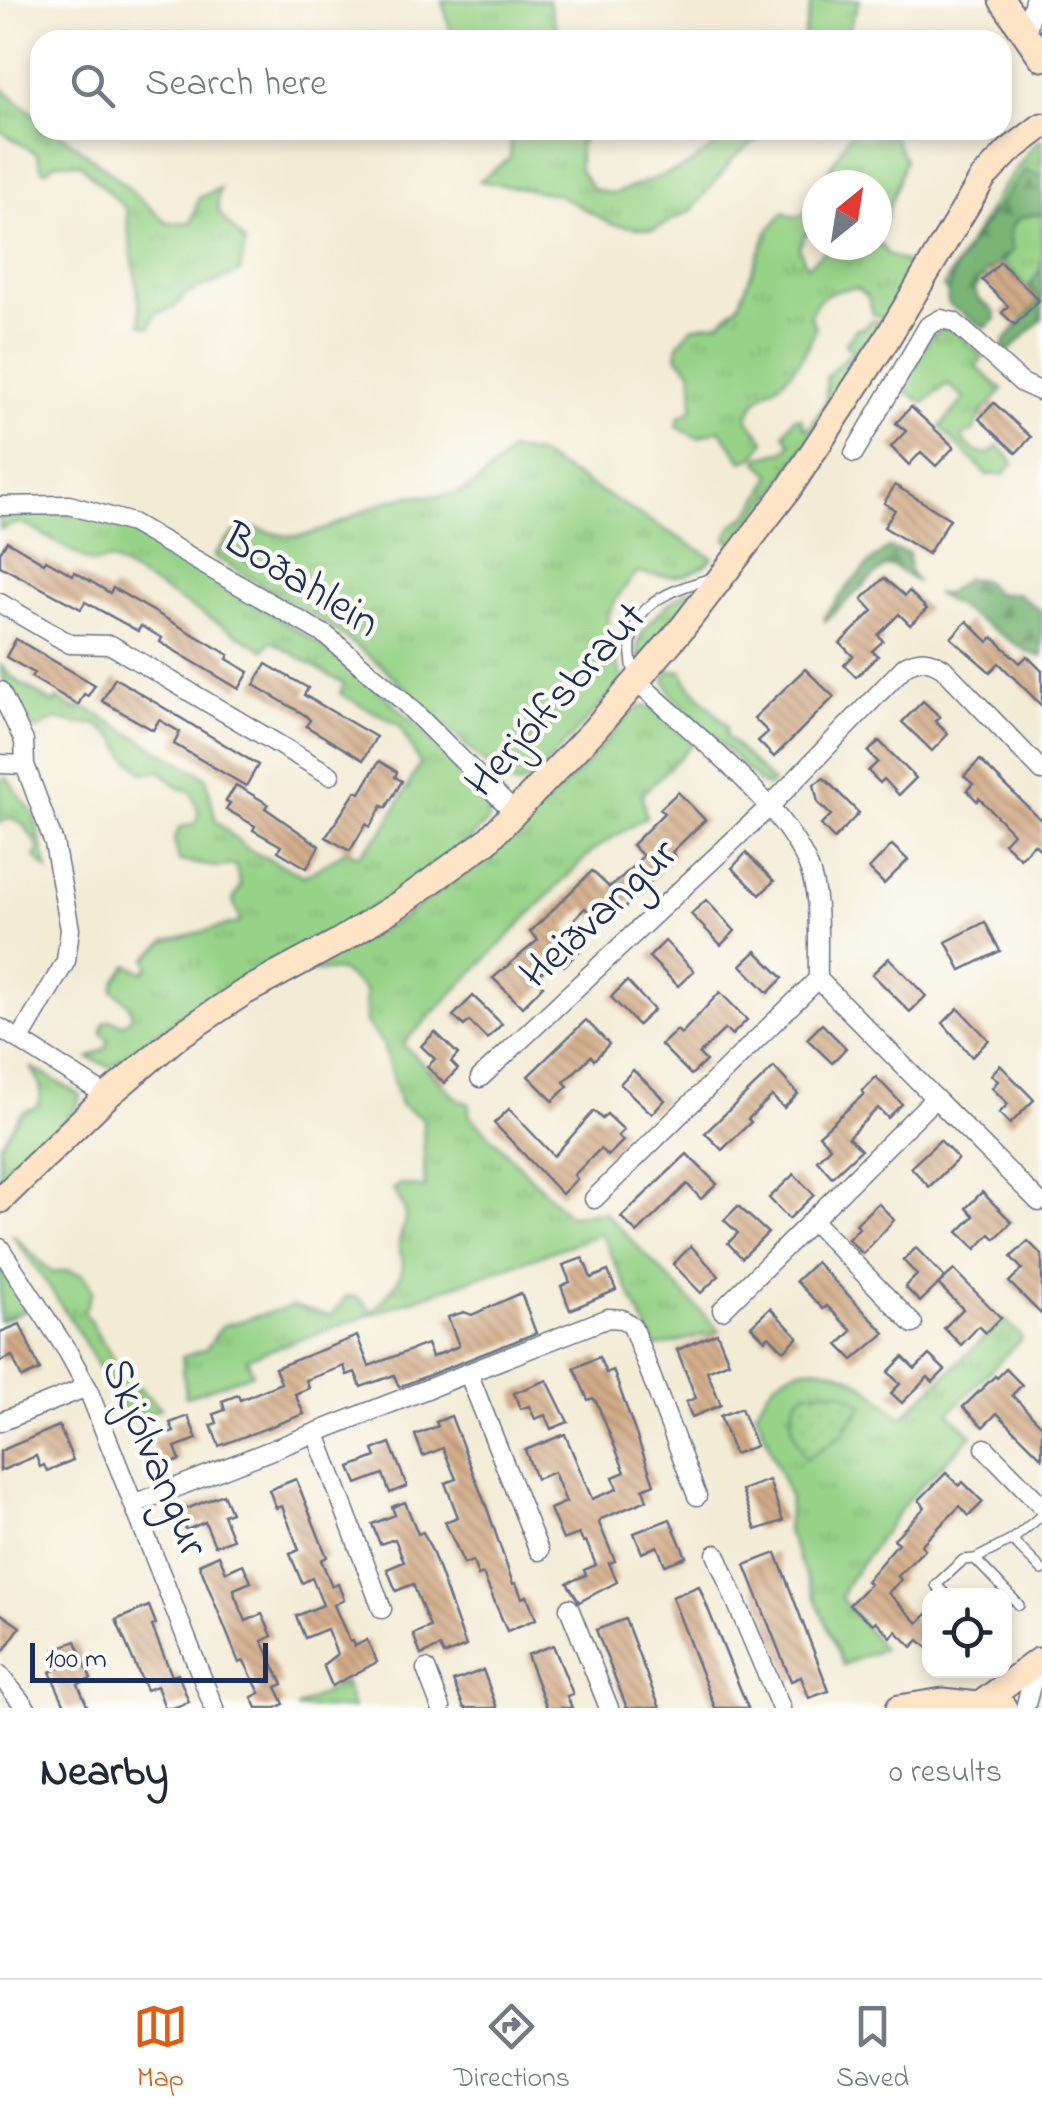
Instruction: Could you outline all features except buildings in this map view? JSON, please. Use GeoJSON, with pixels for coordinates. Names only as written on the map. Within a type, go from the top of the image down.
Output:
{"type":"FeatureCollection","features":[{"type":"Feature","properties":{"kind":"street"},"geometry":{"type":"LineString","coordinates":[[1002,0],[1042,58]]}},
{"type":"Feature","properties":{"kind":"street"},"geometry":{"type":"LineString","coordinates":[[1026,35],[1034,0]]}},
{"type":"Feature","properties":{"kind":"street","name":"Herjólfsbraut"},"geometry":{"type":"LineString","coordinates":[[0,1200],[151,1057],[204,1018],[401,903],[487,840],[637,681],[724,574],[820,443],[983,178],[1009,151],[1042,126]]}},
{"type":"Feature","properties":{"kind":"street"},"geometry":{"type":"LineString","coordinates":[[854,453],[928,326],[941,319],[954,322],[1022,383],[1042,392]]}},
{"type":"Feature","properties":{"kind":"street","name":"Boðahlein"},"geometry":{"type":"LineString","coordinates":[[0,506],[69,506],[132,523],[327,636],[401,698],[514,812]]}},
{"type":"Feature","properties":{"kind":"street"},"geometry":{"type":"LineString","coordinates":[[0,603],[70,644],[111,645],[330,775]]}},
{"type":"Feature","properties":{"kind":"street","name":"Heiðvangur"},"geometry":{"type":"LineString","coordinates":[[480,1078],[770,806],[916,660],[930,660],[943,668],[1042,771]]}},
{"type":"Feature","properties":{"kind":"street"},"geometry":{"type":"LineString","coordinates":[[637,681],[770,806],[807,864],[817,902],[818,979],[1039,1202]]}},
{"type":"Feature","properties":{"kind":"street"},"geometry":{"type":"LineString","coordinates":[[0,690],[24,740],[25,765],[54,843],[70,929],[66,961],[20,1039]]}},
{"type":"Feature","properties":{"kind":"street"},"geometry":{"type":"LineString","coordinates":[[0,764],[25,765]]}},
{"type":"Feature","properties":{"kind":"street"},"geometry":{"type":"LineString","coordinates":[[594,1200],[818,979]]}},
{"type":"Feature","properties":{"kind":"street"},"geometry":{"type":"LineString","coordinates":[[0,1028],[107,1096]]}},
{"type":"Feature","properties":{"kind":"street"},"geometry":{"type":"LineString","coordinates":[[722,1310],[935,1098]]}},
{"type":"Feature","properties":{"kind":"street"},"geometry":{"type":"LineString","coordinates":[[812,1220],[913,1324]]}},
{"type":"Feature","properties":{"kind":"street","name":"Skjólvangur"},"geometry":{"type":"LineString","coordinates":[[0,1248],[60,1339],[86,1387],[214,1708]]}},
{"type":"Feature","properties":{"kind":"street"},"geometry":{"type":"LineString","coordinates":[[134,1504],[608,1318],[622,1319],[632,1326],[697,1496]]}},
{"type":"Feature","properties":{"kind":"street"},"geometry":{"type":"LineString","coordinates":[[469,1375],[539,1551]]}},
{"type":"Feature","properties":{"kind":"street"},"geometry":{"type":"LineString","coordinates":[[0,1422],[86,1387]]}},
{"type":"Feature","properties":{"kind":"street"},"geometry":{"type":"LineString","coordinates":[[316,1434],[382,1608]]}},
{"type":"Feature","properties":{"kind":"street"},"geometry":{"type":"LineString","coordinates":[[985,1448],[1042,1506]]}},
{"type":"Feature","properties":{"kind":"street"},"geometry":{"type":"LineString","coordinates":[[716,1554],[780,1708]]}},
{"type":"Feature","properties":{"kind":"street"},"geometry":{"type":"LineString","coordinates":[[569,1608],[609,1708]]}},
{"type":"Feature","properties":{"kind":"street"},"geometry":{"type":"LineString","coordinates":[[899,1708],[944,1701],[993,1705],[1040,1658]]}},
{"type":"Feature","properties":{"kind":"street"},"geometry":{"type":"LineString","coordinates":[[1025,1708],[1040,1658]]}},
{"type":"Feature","properties":{"kind":"street"},"geometry":{"type":"LineString","coordinates":[[426,1669],[441,1708]]}},
{"type":"Feature","properties":{"kind":"street"},"geometry":{"type":"LineString","coordinates":[[0,1675],[26,1708]]}},
{"type":"Feature","properties":{"kind":"lane"},"geometry":{"type":"LineString","coordinates":[[637,681],[631,654],[634,627],[646,605],[666,592],[724,574]]}},
{"type":"Feature","properties":{"kind":"lane"},"geometry":{"type":"LineString","coordinates":[[939,1588],[936,1585],[963,1560],[976,1558],[1012,1540],[1042,1516]]}},
{"type":"Feature","properties":{"kind":"lane"},"geometry":{"type":"LineString","coordinates":[[1012,1540],[1042,1570]]}},
{"type":"Feature","properties":{"kind":"lane"},"geometry":{"type":"LineString","coordinates":[[976,1558],[1019,1605]]}},
{"type":"Feature","properties":{"kind":"green space"},"geometry":{"type":"Polygon","coordinates":[[[442,0],[548,0],[557,30],[450,30],[442,0]]]}},
{"type":"Feature","properties":{"kind":"green space"},"geometry":{"type":"Polygon","coordinates":[[[812,0],[860,0],[848,30],[805,30],[812,0]]]}},
{"type":"Feature","properties":{"kind":"green space"},"geometry":{"type":"Polygon","coordinates":[[[0,87],[30,111],[30,140],[68,140],[167,223],[191,222],[199,198],[220,188],[220,213],[245,244],[240,272],[186,294],[174,308],[156,313],[150,327],[141,324],[126,209],[80,164],[57,162],[42,170],[37,154],[0,131],[0,87]]]}},
{"type":"Feature","properties":{"kind":"green space"},"geometry":{"type":"Polygon","coordinates":[[[511,140],[582,140],[579,169],[593,189],[613,194],[688,166],[723,140],[757,140],[735,157],[692,210],[653,230],[612,224],[556,194],[479,181],[510,158],[511,140]]]}},
{"type":"Feature","properties":{"kind":"green space"},"geometry":{"type":"Polygon","coordinates":[[[846,140],[895,140],[905,160],[892,199],[892,170],[829,170],[846,140]]]}},
{"type":"Feature","properties":{"kind":"green space"},"geometry":{"type":"Polygon","coordinates":[[[1042,140],[1042,176],[1025,171],[956,268],[947,292],[943,287],[1000,191],[1035,143],[1042,140]]]}},
{"type":"Feature","properties":{"kind":"green space"},"geometry":{"type":"Polygon","coordinates":[[[1025,170],[1042,176],[1042,214],[1015,222],[1010,233],[1013,249],[983,276],[975,289],[978,299],[995,312],[996,319],[985,328],[948,304],[949,289],[964,253],[1025,170]]]}},
{"type":"Feature","properties":{"kind":"green space"},"geometry":{"type":"Polygon","coordinates":[[[784,212],[794,217],[802,215],[799,248],[807,266],[814,260],[892,260],[892,257],[911,265],[914,276],[883,319],[873,314],[868,297],[857,288],[834,291],[818,301],[810,315],[816,329],[802,357],[791,372],[761,396],[747,419],[765,440],[756,456],[742,461],[720,429],[698,438],[677,427],[679,417],[693,409],[692,371],[677,357],[678,345],[692,327],[720,322],[739,304],[768,231],[784,212]]]}},
{"type":"Feature","properties":{"kind":"green space"},"geometry":{"type":"Polygon","coordinates":[[[1042,214],[1042,268],[1028,288],[1001,260],[1007,258],[1012,223],[1021,216],[1042,214]]]}},
{"type":"Feature","properties":{"kind":"green space"},"geometry":{"type":"Polygon","coordinates":[[[1042,268],[1042,319],[1008,352],[1003,347],[1005,340],[1040,300],[1028,288],[1042,268]]]}},
{"type":"Feature","properties":{"kind":"green space"},"geometry":{"type":"Polygon","coordinates":[[[871,320],[887,325],[773,494],[732,543],[726,539],[730,530],[753,508],[771,474],[758,462],[761,457],[785,451],[791,443],[784,434],[794,418],[801,418],[809,429],[826,402],[826,377],[853,350],[845,344],[856,329],[871,320]]]}},
{"type":"Feature","properties":{"kind":"green space"},"geometry":{"type":"Polygon","coordinates":[[[942,328],[951,328],[983,357],[976,367],[1003,390],[982,412],[973,432],[964,434],[962,440],[976,452],[990,454],[999,446],[1014,463],[1004,474],[987,475],[940,427],[965,398],[947,384],[924,403],[902,389],[931,336],[942,328]]]}},
{"type":"Feature","properties":{"kind":"green space"},"geometry":{"type":"Polygon","coordinates":[[[511,450],[537,454],[713,558],[686,574],[637,573],[615,602],[607,624],[623,680],[532,780],[517,786],[498,776],[383,667],[327,624],[214,556],[227,540],[248,528],[293,536],[309,534],[397,498],[464,491],[511,450]]]}},
{"type":"Feature","properties":{"kind":"green space"},"geometry":{"type":"Polygon","coordinates":[[[55,511],[93,516],[133,531],[315,641],[373,684],[485,791],[492,807],[488,821],[453,856],[335,931],[247,975],[185,1013],[110,1067],[89,1058],[106,1048],[108,1041],[101,1032],[105,1022],[123,1024],[132,1017],[129,1004],[113,991],[115,981],[128,965],[143,972],[149,967],[147,958],[166,941],[241,922],[233,900],[241,886],[235,865],[214,867],[179,861],[174,839],[180,827],[195,824],[199,813],[191,791],[179,788],[161,771],[144,773],[127,758],[116,738],[96,724],[56,719],[36,730],[14,699],[0,665],[54,704],[57,699],[77,710],[81,705],[206,777],[216,821],[247,849],[304,876],[345,850],[358,856],[383,831],[420,764],[399,725],[340,694],[344,684],[271,641],[264,650],[111,560],[92,563],[21,522],[0,529],[0,514],[55,511]]]}},
{"type":"Feature","properties":{"kind":"green space"},"geometry":{"type":"Polygon","coordinates":[[[888,548],[909,553],[909,571],[917,582],[892,566],[884,567],[825,621],[824,616],[854,579],[888,548]]]}},
{"type":"Feature","properties":{"kind":"green space"},"geometry":{"type":"Polygon","coordinates":[[[966,578],[982,580],[997,594],[1017,593],[1042,612],[1042,657],[935,593],[944,595],[966,578]]]}},
{"type":"Feature","properties":{"kind":"green space"},"geometry":{"type":"Polygon","coordinates":[[[689,590],[694,593],[691,599],[644,655],[638,655],[647,627],[689,590]]]}},
{"type":"Feature","properties":{"kind":"green space"},"geometry":{"type":"Polygon","coordinates":[[[668,671],[682,671],[687,682],[727,726],[726,736],[773,783],[767,786],[759,782],[673,696],[665,680],[668,671]]]}},
{"type":"Feature","properties":{"kind":"green space"},"geometry":{"type":"Polygon","coordinates":[[[641,707],[655,707],[693,744],[642,794],[646,817],[593,850],[403,1044],[455,1097],[469,1104],[469,1114],[568,1215],[604,1212],[720,1331],[656,1347],[601,1234],[247,1358],[253,1373],[186,1397],[182,1357],[206,1349],[222,1326],[293,1306],[332,1316],[346,1296],[357,1297],[373,1312],[402,1271],[399,1242],[405,1216],[393,1190],[400,1184],[425,1188],[423,1119],[400,1105],[383,1044],[366,1023],[365,990],[341,971],[307,971],[404,917],[493,853],[582,769],[628,715],[641,707]]]}},
{"type":"Feature","properties":{"kind":"green space"},"geometry":{"type":"Polygon","coordinates":[[[6,777],[34,815],[48,870],[35,857],[39,848],[24,825],[11,818],[0,823],[0,781],[6,777]]]}},
{"type":"Feature","properties":{"kind":"green space"},"geometry":{"type":"Polygon","coordinates":[[[31,1067],[80,1095],[76,1110],[0,1187],[0,1145],[21,1113],[38,1106],[40,1100],[40,1086],[31,1067]]]}},
{"type":"Feature","properties":{"kind":"green space"},"geometry":{"type":"Polygon","coordinates":[[[12,1234],[52,1273],[68,1270],[84,1275],[93,1291],[84,1312],[122,1372],[161,1408],[128,1422],[74,1325],[12,1234]]]}},
{"type":"Feature","properties":{"kind":"green space"},"geometry":{"type":"Polygon","coordinates":[[[0,1266],[28,1309],[0,1321],[0,1266]]]}},
{"type":"Feature","properties":{"kind":"green space"},"geometry":{"type":"Polygon","coordinates":[[[1004,1319],[1022,1338],[949,1413],[972,1435],[909,1498],[848,1582],[841,1598],[883,1649],[843,1665],[787,1531],[790,1499],[756,1411],[779,1379],[796,1370],[812,1368],[829,1369],[861,1383],[901,1418],[1004,1319]]]}},
{"type":"Feature","properties":{"kind":"green space"},"geometry":{"type":"Polygon","coordinates":[[[806,1391],[840,1391],[863,1404],[841,1436],[806,1459],[791,1416],[806,1391]]]}},
{"type":"Feature","properties":{"kind":"green space"},"geometry":{"type":"Polygon","coordinates":[[[344,1682],[353,1708],[296,1708],[344,1682]]]}}]}
